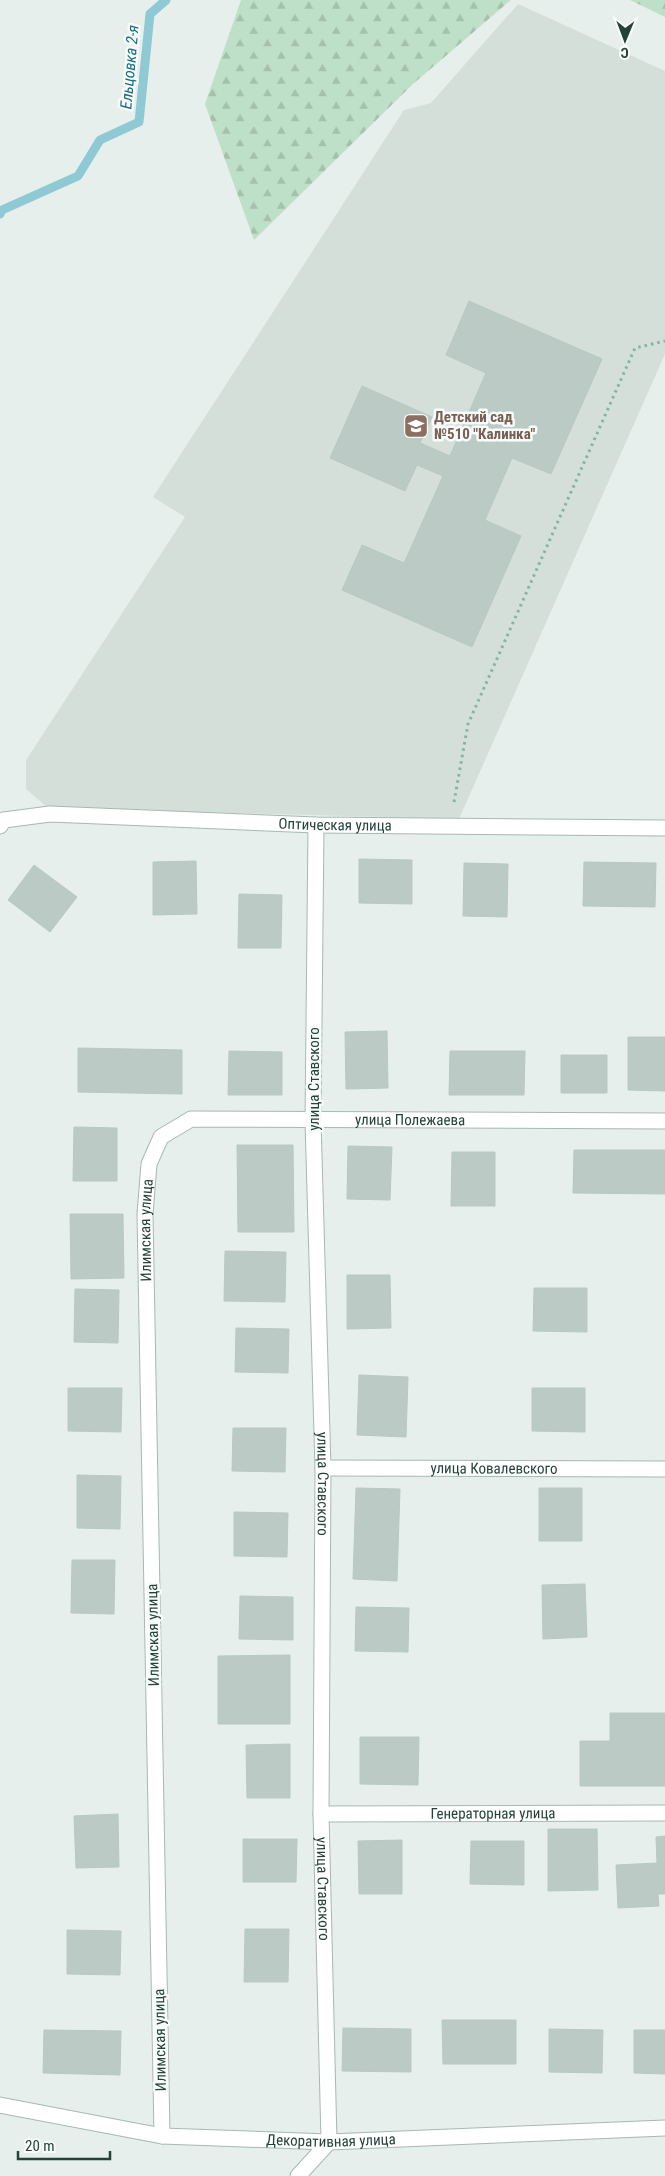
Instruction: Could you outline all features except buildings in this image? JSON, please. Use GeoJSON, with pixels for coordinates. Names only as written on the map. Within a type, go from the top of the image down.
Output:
{"type":"FeatureCollection","features":[{"type":"Feature","properties":{"kind":"street","name":"Оптическая улица"},"geometry":{"type":"LineString","coordinates":[[2,823],[50,814],[316,825],[665,828]]}},
{"type":"Feature","properties":{"kind":"street","name":"улица Ставского"},"geometry":{"type":"LineString","coordinates":[[316,825],[313,1121],[323,1468],[321,1814],[328,2142]]}},
{"type":"Feature","properties":{"kind":"street","name":"улица Полежаева"},"geometry":{"type":"LineString","coordinates":[[161,1137],[191,1119],[665,1121]]}},
{"type":"Feature","properties":{"kind":"street","name":"Илимская улица"},"geometry":{"type":"LineString","coordinates":[[161,1137],[149,1164],[145,1214],[162,2136]]}},
{"type":"Feature","properties":{"kind":"street","name":"улица Ковалевского"},"geometry":{"type":"LineString","coordinates":[[323,1468],[665,1469]]}},
{"type":"Feature","properties":{"kind":"street","name":"Генераторная улица"},"geometry":{"type":"LineString","coordinates":[[321,1814],[665,1813]]}},
{"type":"Feature","properties":{"kind":"street","name":"Декоративная улица"},"geometry":{"type":"LineString","coordinates":[[0,2105],[162,2136],[328,2142],[665,2128]]}},
{"type":"Feature","properties":{"kind":"street"},"geometry":{"type":"LineString","coordinates":[[298,2176],[328,2142]]}},
{"type":"Feature","properties":{"kind":"path"},"geometry":{"type":"LineString","coordinates":[[450,827],[468,724],[635,348],[665,340]]}},
{"type":"Feature","properties":{"kind":"shaded area","name":"Детский сад №510 \"Калинка\""},"geometry":{"type":"Polygon","coordinates":[[[518,4],[665,71],[665,354],[459,819],[48,808],[26,789],[26,760],[185,517],[153,497],[404,110],[431,103],[518,4]]]}},
{"type":"Feature","properties":{"kind":"green space"},"geometry":{"type":"Polygon","coordinates":[[[241,0],[511,0],[413,84],[254,240],[205,104],[241,0]]]}},
{"type":"Feature","properties":{"kind":"green space"},"geometry":{"type":"Polygon","coordinates":[[[630,0],[665,0],[665,17],[630,0]]]}},
{"type":"Feature","properties":{"kind":"waterway","name":"Ельцовка 2-я"},"geometry":{"type":"LineString","coordinates":[[0,214],[2,210],[78,176],[100,140],[139,122],[150,14],[166,0]]}},
{"type":"Feature","properties":{"kind":"place","name":"Детский сад №510 \"Калинка\""},"geometry":{"type":"Point","coordinates":[416,426]}}]}
